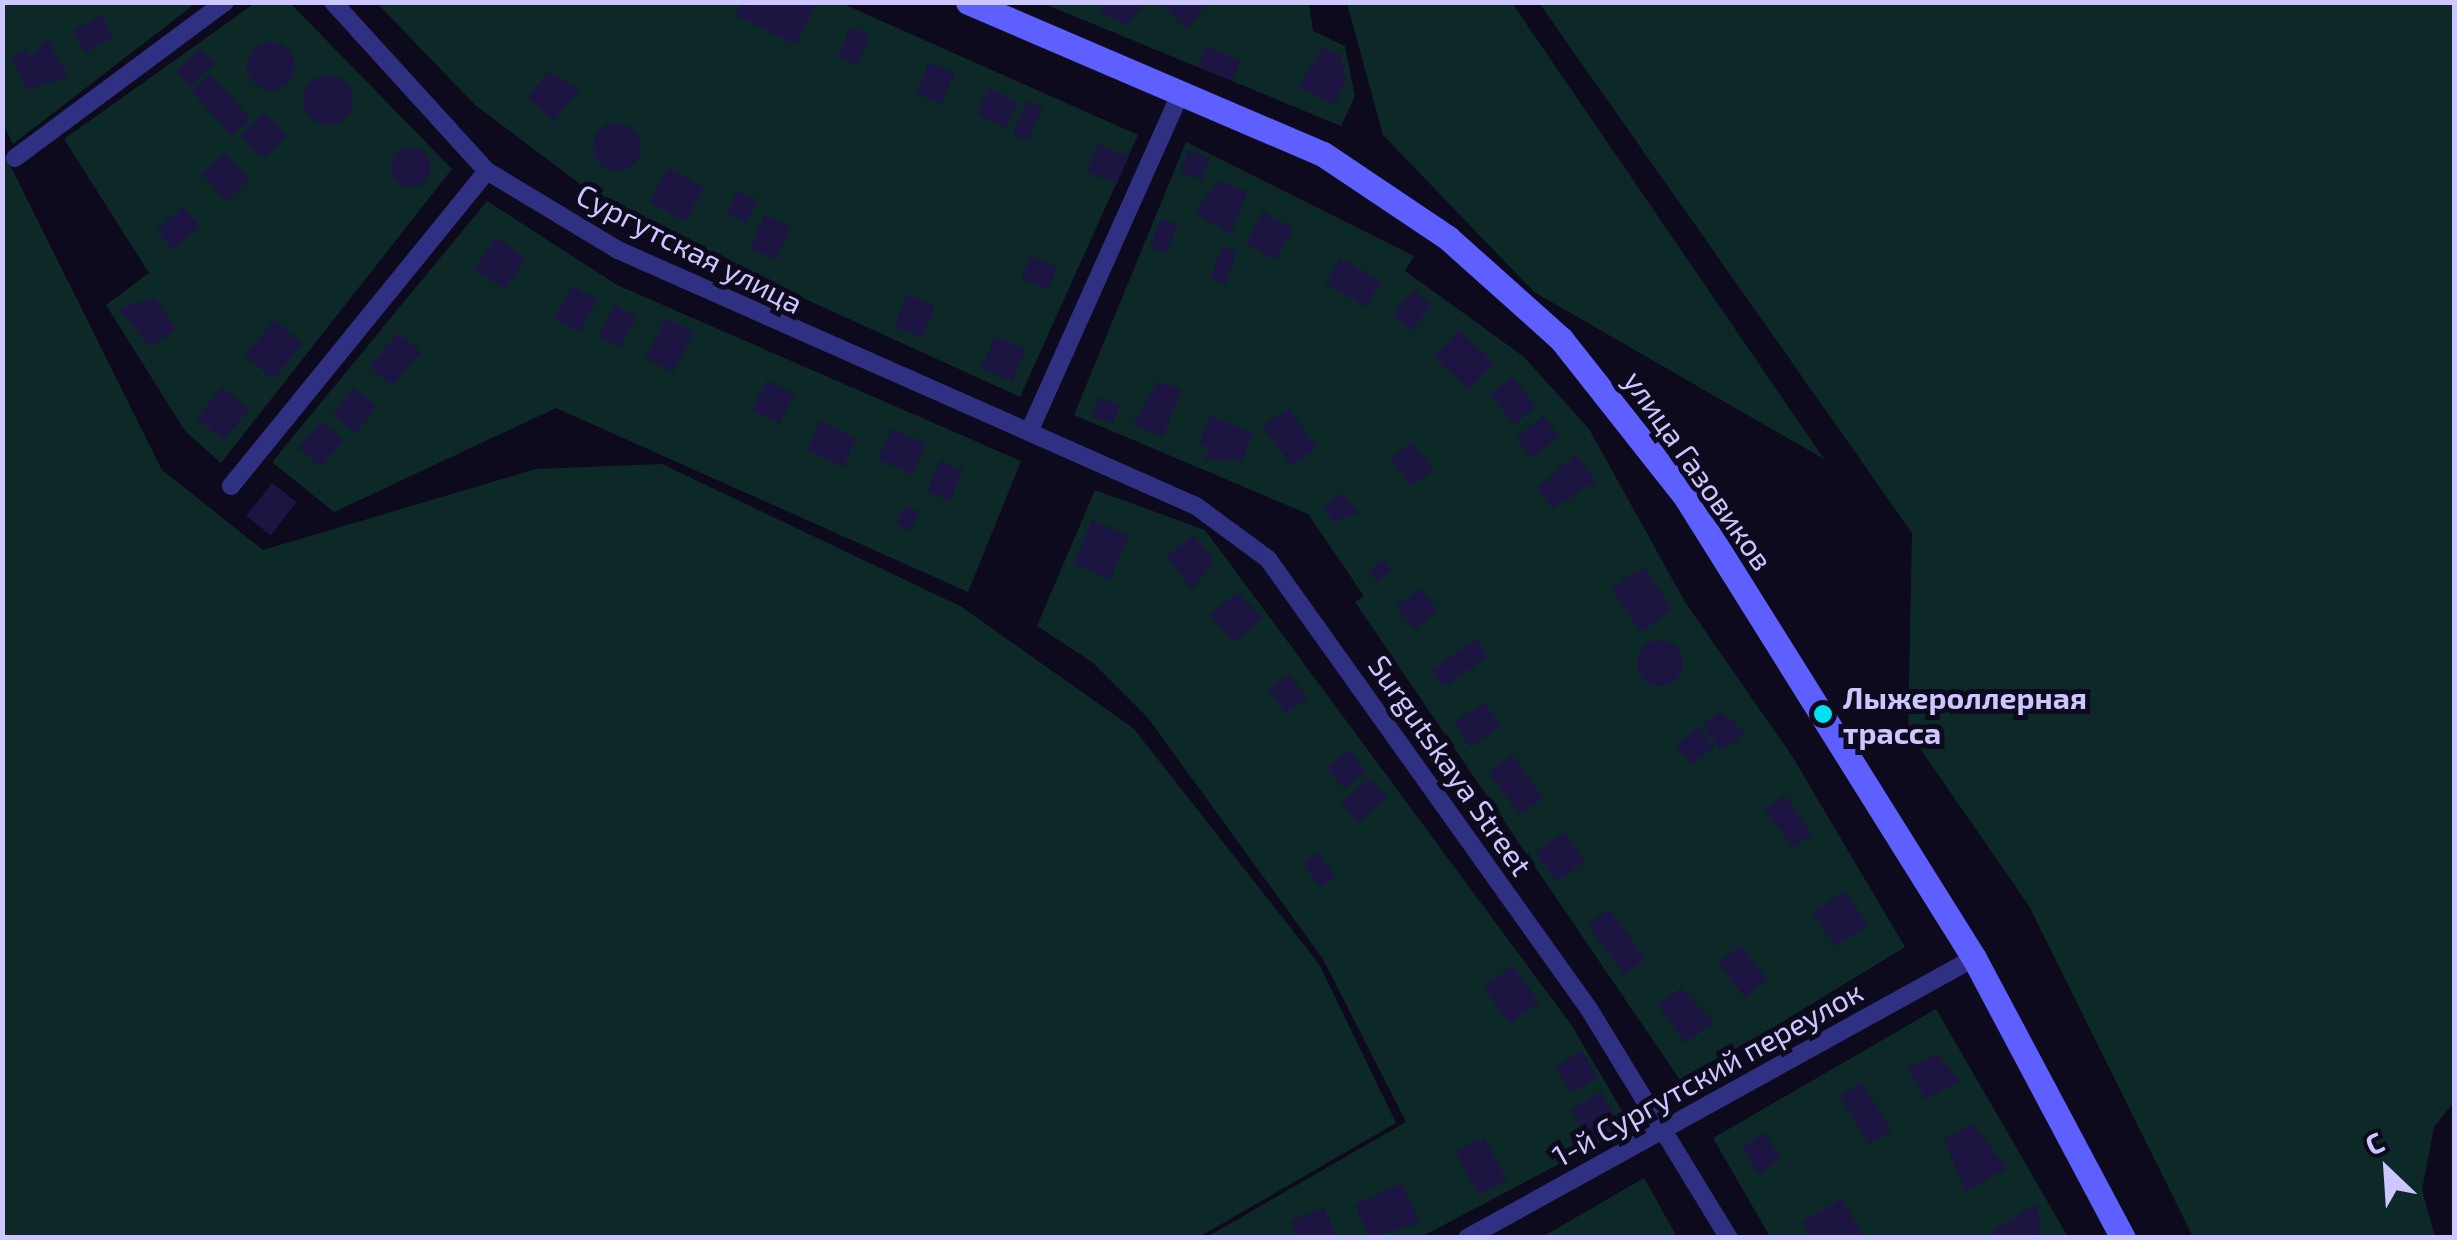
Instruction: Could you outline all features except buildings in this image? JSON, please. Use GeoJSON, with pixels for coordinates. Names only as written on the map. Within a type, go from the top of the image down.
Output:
{"type":"FeatureCollection","features":[{"type":"Feature","properties":{"kind":"street"},"geometry":{"type":"LineString","coordinates":[[14,158],[225,2]]}},
{"type":"Feature","properties":{"kind":"street","name":"Сургутская улица"},"geometry":{"type":"LineString","coordinates":[[332,2],[488,171],[635,258],[1029,432]]}},
{"type":"Feature","properties":{"kind":"street","name":"улица Газовиков"},"geometry":{"type":"LineString","coordinates":[[968,2],[1012,11],[1380,189],[1488,270],[1572,351],[1685,496],[1974,958],[2123,1238]]}},
{"type":"Feature","properties":{"kind":"street"},"geometry":{"type":"LineString","coordinates":[[1029,432],[1181,92]]}},
{"type":"Feature","properties":{"kind":"street"},"geometry":{"type":"LineString","coordinates":[[231,486],[488,171]]}},
{"type":"Feature","properties":{"kind":"street","name":"Surgutskaya Street"},"geometry":{"type":"LineString","coordinates":[[1029,432],[1196,506],[1268,560],[1665,1127],[1728,1238]]}},
{"type":"Feature","properties":{"kind":"street","name":"1-й Сургутский переулок"},"geometry":{"type":"LineString","coordinates":[[1466,1238],[1974,958]]}},
{"type":"Feature","properties":{"kind":"green space"},"geometry":{"type":"Polygon","coordinates":[[[2,3],[196,3],[13,144],[3,123],[2,3]]]}},
{"type":"Feature","properties":{"kind":"green space"},"geometry":{"type":"Polygon","coordinates":[[[255,3],[290,3],[452,169],[221,463],[185,431],[106,305],[149,273],[64,139],[255,3]]]}},
{"type":"Feature","properties":{"kind":"green space"},"geometry":{"type":"Polygon","coordinates":[[[377,3],[841,3],[1138,135],[1020,397],[621,215],[475,105],[377,3]]]}},
{"type":"Feature","properties":{"kind":"green space"},"geometry":{"type":"Polygon","coordinates":[[[1042,3],[1309,3],[1313,31],[1345,46],[1355,96],[1341,126],[1042,3]]]}},
{"type":"Feature","properties":{"kind":"green space"},"geometry":{"type":"Polygon","coordinates":[[[1347,3],[1512,3],[1824,459],[1534,292],[1383,135],[1347,3]]]}},
{"type":"Feature","properties":{"kind":"green space"},"geometry":{"type":"Polygon","coordinates":[[[1539,3],[2454,3],[2454,1102],[2434,1127],[2422,1190],[2435,1237],[2193,1237],[2029,906],[1908,731],[1912,533],[1539,3]]]}},
{"type":"Feature","properties":{"kind":"green space"},"geometry":{"type":"Polygon","coordinates":[[[1186,142],[1414,256],[1405,271],[1523,356],[1589,429],[1685,602],[1792,756],[1905,947],[1682,1083],[1355,602],[1364,596],[1308,514],[1074,415],[1186,142]]]}},
{"type":"Feature","properties":{"kind":"green space"},"geometry":{"type":"Polygon","coordinates":[[[2,149],[162,470],[263,550],[536,469],[662,464],[962,607],[1134,729],[1319,964],[1396,1123],[1199,1237],[3,1237],[2,149]]]}},
{"type":"Feature","properties":{"kind":"green space"},"geometry":{"type":"Polygon","coordinates":[[[487,201],[617,285],[1021,461],[968,592],[556,408],[334,512],[272,462],[487,201]]]}},
{"type":"Feature","properties":{"kind":"green space"},"geometry":{"type":"Polygon","coordinates":[[[1095,490],[1205,530],[1572,1026],[1631,1126],[1421,1237],[1207,1237],[1406,1122],[1323,959],[1148,718],[1092,662],[1037,626],[1095,490]]]}},
{"type":"Feature","properties":{"kind":"green space"},"geometry":{"type":"Polygon","coordinates":[[[1936,1009],[2068,1237],[1770,1237],[1713,1138],[1936,1009]]]}},
{"type":"Feature","properties":{"kind":"green space"},"geometry":{"type":"Polygon","coordinates":[[[1644,1178],[1677,1237],[1542,1237],[1644,1178]]]}},
{"type":"Feature","properties":{"kind":"place","name":"Лыжероллерная трасса"},"geometry":{"type":"Point","coordinates":[1823,714]}}]}
